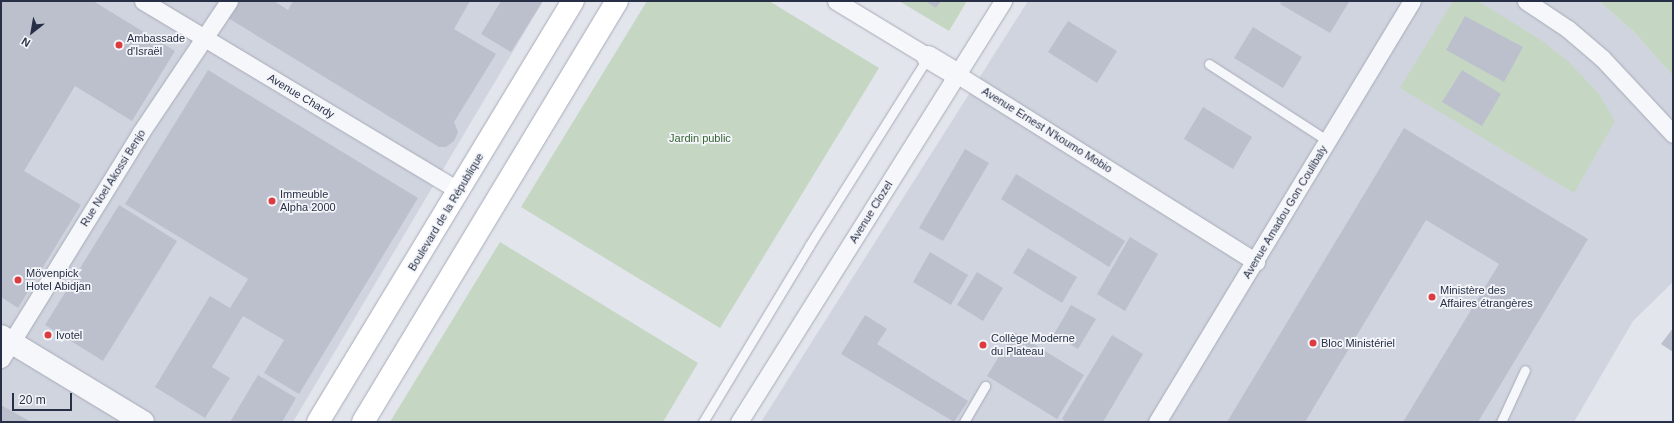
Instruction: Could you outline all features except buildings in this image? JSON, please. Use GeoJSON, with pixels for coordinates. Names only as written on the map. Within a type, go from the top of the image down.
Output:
{"type":"FeatureCollection","features":[{"type":"Feature","properties":{"kind":"main road","name":"Boulevard de la République"},"geometry":{"type":"LineString","coordinates":[[318,422],[573,1]]}},
{"type":"Feature","properties":{"kind":"main road"},"geometry":{"type":"LineString","coordinates":[[362,422],[617,1]]}},
{"type":"Feature","properties":{"kind":"street","name":"Avenue Chardy"},"geometry":{"type":"LineString","coordinates":[[143,1],[459,191]]}},
{"type":"Feature","properties":{"kind":"street","name":"Rue Noel Akossi Benjo"},"geometry":{"type":"LineString","coordinates":[[4,345],[141,132],[229,1]]}},
{"type":"Feature","properties":{"kind":"street","name":"Avenue Ernest N'koumo Mobio"},"geometry":{"type":"LineString","coordinates":[[836,1],[958,74],[1256,262]]}},
{"type":"Feature","properties":{"kind":"street","name":"Avenue Clozel"},"geometry":{"type":"LineString","coordinates":[[739,422],[1003,1]]}},
{"type":"Feature","properties":{"kind":"street","name":"Avenue Amadou Gon Coulibaly"},"geometry":{"type":"LineString","coordinates":[[1157,422],[1256,262],[1412,1]]}},
{"type":"Feature","properties":{"kind":"street"},"geometry":{"type":"LineString","coordinates":[[1526,1],[1568,29],[1602,58],[1673,134]]}},
{"type":"Feature","properties":{"kind":"street"},"geometry":{"type":"LineString","coordinates":[[4,345],[143,422]]}},
{"type":"Feature","properties":{"kind":"lane"},"geometry":{"type":"LineString","coordinates":[[703,422],[808,246],[928,57]]}},
{"type":"Feature","properties":{"kind":"lane"},"geometry":{"type":"LineString","coordinates":[[1209,64],[1328,141]]}},
{"type":"Feature","properties":{"kind":"lane"},"geometry":{"type":"LineString","coordinates":[[1501,422],[1526,370]]}},
{"type":"Feature","properties":{"kind":"lane"},"geometry":{"type":"LineString","coordinates":[[964,422],[985,386]]}},
{"type":"Feature","properties":{"kind":"shaded area"},"geometry":{"type":"Polygon","coordinates":[[[1,1],[543,1],[293,422],[1,422],[1,1]]]}},
{"type":"Feature","properties":{"kind":"shaded area"},"geometry":{"type":"Polygon","coordinates":[[[1028,1],[1599,1],[1635,33],[1673,76],[1673,282],[1633,321],[1574,422],[761,422],[1028,1]]]}},
{"type":"Feature","properties":{"kind":"green space","name":"Jardin public"},"geometry":{"type":"Polygon","coordinates":[[[647,1],[769,1],[879,68],[720,328],[521,207],[647,1]]]}},
{"type":"Feature","properties":{"kind":"green space"},"geometry":{"type":"Polygon","coordinates":[[[899,1],[967,1],[949,31],[899,1]]]}},
{"type":"Feature","properties":{"kind":"green space"},"geometry":{"type":"Polygon","coordinates":[[[1453,1],[1478,1],[1544,42],[1571,64],[1599,94],[1615,121],[1574,193],[1400,88],[1453,1]]]}},
{"type":"Feature","properties":{"kind":"green space"},"geometry":{"type":"Polygon","coordinates":[[[1599,1],[1673,1],[1673,76],[1635,33],[1599,1]]]}},
{"type":"Feature","properties":{"kind":"green space"},"geometry":{"type":"Polygon","coordinates":[[[500,242],[698,363],[663,422],[390,422],[500,242]]]}},
{"type":"Feature","properties":{"kind":"place","name":"Ambassade d'Israël"},"geometry":{"type":"Point","coordinates":[119,45]}},
{"type":"Feature","properties":{"kind":"place","name":"Immeuble Alpha 2000"},"geometry":{"type":"Point","coordinates":[272,201]}},
{"type":"Feature","properties":{"kind":"place","name":"Mövenpick Hotel Abidjan"},"geometry":{"type":"Point","coordinates":[18,280]}},
{"type":"Feature","properties":{"kind":"place","name":"Ministère des Affaires étrangères"},"geometry":{"type":"Point","coordinates":[1432,297]}},
{"type":"Feature","properties":{"kind":"place","name":"Ivotel"},"geometry":{"type":"Point","coordinates":[48,335]}},
{"type":"Feature","properties":{"kind":"place","name":"Bloc Ministériel"},"geometry":{"type":"Point","coordinates":[1313,343]}},
{"type":"Feature","properties":{"kind":"place","name":"Collège Moderne du Plateau"},"geometry":{"type":"Point","coordinates":[983,345]}}]}
